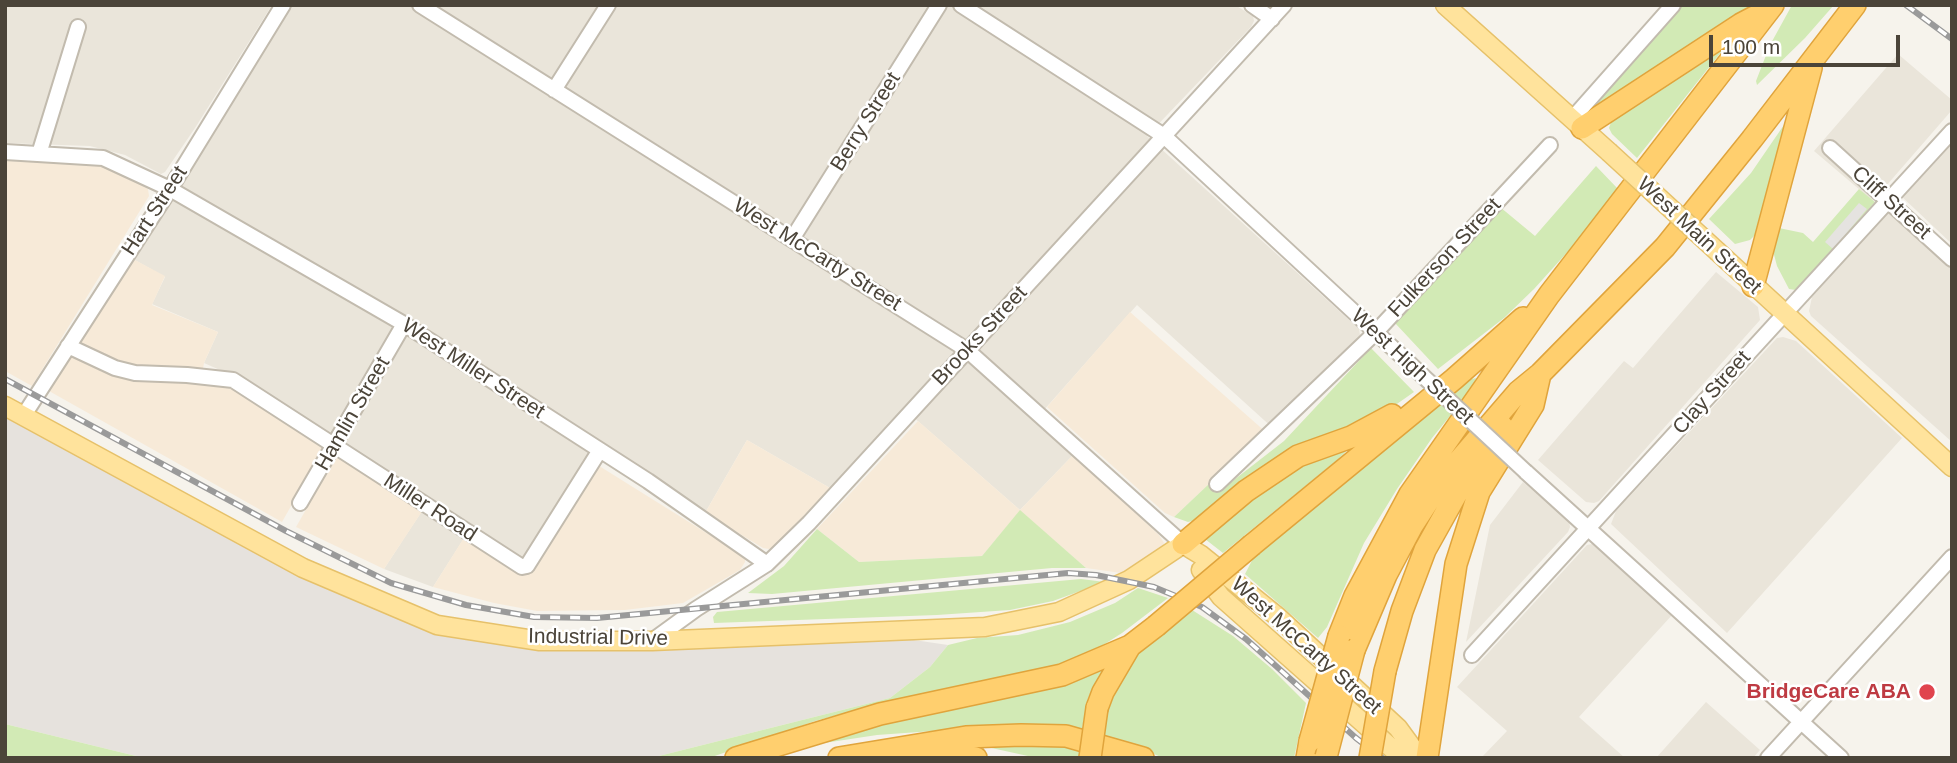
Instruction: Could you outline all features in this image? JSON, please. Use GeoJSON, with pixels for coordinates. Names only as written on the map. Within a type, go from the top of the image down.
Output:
{"type":"FeatureCollection","features":[{"type":"Feature","properties":{"kind":"highway"},"geometry":{"type":"LineString","coordinates":[[1577,123],[1773,6]]}},
{"type":"Feature","properties":{"kind":"highway"},"geometry":{"type":"LineString","coordinates":[[1326,758],[1355,596],[1410,494],[1549,295],[1773,6]]}},
{"type":"Feature","properties":{"kind":"highway"},"geometry":{"type":"LineString","coordinates":[[1308,749],[1346,643],[1412,526],[1442,480],[1518,392],[1665,247],[1852,10]]}},
{"type":"Feature","properties":{"kind":"highway"},"geometry":{"type":"LineString","coordinates":[[1753,286],[1813,61]]}},
{"type":"Feature","properties":{"kind":"highway"},"geometry":{"type":"LineString","coordinates":[[737,758],[880,714],[1062,675],[1130,646],[1454,379],[1549,295]]}},
{"type":"Feature","properties":{"kind":"highway"},"geometry":{"type":"LineString","coordinates":[[1370,758],[1385,671],[1402,611],[1425,550],[1458,491],[1540,373]]}},
{"type":"Feature","properties":{"kind":"highway"},"geometry":{"type":"LineString","coordinates":[[1427,758],[1457,564],[1479,492],[1533,405],[1540,373]]}},
{"type":"Feature","properties":{"kind":"highway"},"geometry":{"type":"LineString","coordinates":[[1183,544],[1246,491],[1298,456],[1368,430],[1454,379]]}},
{"type":"Feature","properties":{"kind":"highway"},"geometry":{"type":"LineString","coordinates":[[1090,758],[1097,708],[1103,692],[1130,646]]}},
{"type":"Feature","properties":{"kind":"highway"},"geometry":{"type":"LineString","coordinates":[[839,758],[966,737],[1066,736],[1143,758]]}},
{"type":"Feature","properties":{"kind":"highway"},"geometry":{"type":"LineString","coordinates":[[872,751],[954,754],[976,758]]}},
{"type":"Feature","properties":{"kind":"main road","name":"West Main Street"},"geometry":{"type":"LineString","coordinates":[[1445,5],[1952,467]]}},
{"type":"Feature","properties":{"kind":"main road","name":"Industrial Drive"},"geometry":{"type":"LineString","coordinates":[[5,406],[303,568],[437,625],[540,641],[652,641],[985,626],[1059,612],[1129,580],[1183,544]]}},
{"type":"Feature","properties":{"kind":"main road","name":"West McCarty Street"},"geometry":{"type":"LineString","coordinates":[[1183,544],[1220,597],[1397,752],[1409,758]]}},
{"type":"Feature","properties":{"kind":"main road","name":"West McCarty Street"},"geometry":{"type":"LineString","coordinates":[[1183,544],[1201,555],[1278,617],[1398,728],[1420,758]]}},
{"type":"Feature","properties":{"kind":"street","name":"Hart Street"},"geometry":{"type":"LineString","coordinates":[[24,415],[170,189],[283,5]]}},
{"type":"Feature","properties":{"kind":"street","name":"West McCarty Street"},"geometry":{"type":"LineString","coordinates":[[420,5],[967,350],[1183,544]]}},
{"type":"Feature","properties":{"kind":"street"},"geometry":{"type":"LineString","coordinates":[[554,90],[608,5]]}},
{"type":"Feature","properties":{"kind":"street","name":"Berry Street"},"geometry":{"type":"LineString","coordinates":[[792,239],[939,5]]}},
{"type":"Feature","properties":{"kind":"street","name":"West High Street"},"geometry":{"type":"LineString","coordinates":[[961,5],[1164,136],[1375,333],[1841,758]]}},
{"type":"Feature","properties":{"kind":"street"},"geometry":{"type":"LineString","coordinates":[[1252,5],[1272,19]]}},
{"type":"Feature","properties":{"kind":"street","name":"Brooks Street"},"geometry":{"type":"LineString","coordinates":[[652,641],[696,609],[767,564],[809,523],[1284,5]]}},
{"type":"Feature","properties":{"kind":"street"},"geometry":{"type":"LineString","coordinates":[[1577,123],[1673,5]]}},
{"type":"Feature","properties":{"kind":"street"},"geometry":{"type":"LineString","coordinates":[[39,154],[78,27]]}},
{"type":"Feature","properties":{"kind":"street","name":"Clay Street"},"geometry":{"type":"LineString","coordinates":[[1472,655],[1952,131]]}},
{"type":"Feature","properties":{"kind":"street","name":"Fulkerson Street"},"geometry":{"type":"LineString","coordinates":[[1217,484],[1375,333],[1550,145]]}},
{"type":"Feature","properties":{"kind":"street","name":"Cliff Street"},"geometry":{"type":"LineString","coordinates":[[1830,148],[1952,259]]}},
{"type":"Feature","properties":{"kind":"street","name":"West Miller Street"},"geometry":{"type":"LineString","coordinates":[[5,152],[103,158],[170,189],[404,324],[600,450],[767,564]]}},
{"type":"Feature","properties":{"kind":"street","name":"Hamlin Street"},"geometry":{"type":"LineString","coordinates":[[300,503],[404,324]]}},
{"type":"Feature","properties":{"kind":"street"},"geometry":{"type":"LineString","coordinates":[[68,346],[115,368],[135,373],[187,374],[233,380],[334,446]]}},
{"type":"Feature","properties":{"kind":"street","name":"Miller Road"},"geometry":{"type":"LineString","coordinates":[[334,446],[522,567],[527,566],[600,450]]}},
{"type":"Feature","properties":{"kind":"street"},"geometry":{"type":"LineString","coordinates":[[1768,758],[1952,557]]}},
{"type":"Feature","properties":{"kind":"shaded area"},"geometry":{"type":"Polygon","coordinates":[[[5,5],[272,5],[195,128],[161,174],[125,155],[90,146],[5,143],[5,5]]]}},
{"type":"Feature","properties":{"kind":"shaded area"},"geometry":{"type":"Polygon","coordinates":[[[289,5],[1235,5],[1253,16],[1251,27],[1147,136],[1359,329],[1360,335],[1275,430],[1137,305],[1036,419],[1073,455],[1020,510],[904,409],[830,488],[747,440],[705,513],[593,445],[528,556],[512,556],[470,529],[433,587],[384,569],[427,503],[229,374],[204,363],[218,332],[152,304],[165,277],[133,259],[289,5]]]}},
{"type":"Feature","properties":{"kind":"shaded area"},"geometry":{"type":"Polygon","coordinates":[[[1898,54],[1952,100],[1952,110],[1873,201],[1814,151],[1898,54]]]}},
{"type":"Feature","properties":{"kind":"shaded area"},"geometry":{"type":"Polygon","coordinates":[[[1952,128],[1952,244],[1900,195],[1952,128]]]}},
{"type":"Feature","properties":{"kind":"shaded area"},"geometry":{"type":"Polygon","coordinates":[[[5,160],[95,165],[120,172],[143,184],[148,189],[149,196],[32,386],[5,371],[5,160]]]}},
{"type":"Feature","properties":{"kind":"shaded area"},"geometry":{"type":"Polygon","coordinates":[[[1859,203],[1867,209],[1833,249],[1825,242],[1859,203]]]}},
{"type":"Feature","properties":{"kind":"shaded area"},"geometry":{"type":"Polygon","coordinates":[[[1889,212],[1896,215],[1952,266],[1952,442],[1811,316],[1809,311],[1812,297],[1884,214],[1889,212]]]}},
{"type":"Feature","properties":{"kind":"shaded area"},"geometry":{"type":"Polygon","coordinates":[[[133,259],[165,276],[152,305],[218,332],[204,363],[201,380],[218,383],[263,404],[325,446],[282,522],[49,391],[133,259]]]}},
{"type":"Feature","properties":{"kind":"shaded area"},"geometry":{"type":"Polygon","coordinates":[[[1716,272],[1758,307],[1760,320],[1599,501],[1586,502],[1538,460],[1624,361],[1633,368],[1716,272]]]}},
{"type":"Feature","properties":{"kind":"shaded area"},"geometry":{"type":"Polygon","coordinates":[[[1130,312],[1268,434],[1174,517],[1165,513],[1047,407],[1130,312]]]}},
{"type":"Feature","properties":{"kind":"shaded area"},"geometry":{"type":"Polygon","coordinates":[[[1777,338],[1796,341],[1902,438],[1727,633],[1611,524],[1616,511],[1777,338]]]}},
{"type":"Feature","properties":{"kind":"shaded area"},"geometry":{"type":"Polygon","coordinates":[[[5,416],[241,543],[353,599],[440,631],[907,639],[948,645],[930,667],[890,698],[651,758],[144,758],[5,724],[5,416]]]}},
{"type":"Feature","properties":{"kind":"shaded area"},"geometry":{"type":"Polygon","coordinates":[[[918,421],[1020,510],[1073,455],[1159,535],[1164,543],[1160,552],[1121,573],[1086,568],[1020,511],[982,556],[859,562],[817,529],[918,421]]]}},
{"type":"Feature","properties":{"kind":"shaded area"},"geometry":{"type":"Polygon","coordinates":[[[747,440],[830,488],[774,547],[769,549],[705,513],[747,440]]]}},
{"type":"Feature","properties":{"kind":"shaded area"},"geometry":{"type":"Polygon","coordinates":[[[336,457],[341,457],[423,510],[384,569],[296,527],[336,457]]]}},
{"type":"Feature","properties":{"kind":"shaded area"},"geometry":{"type":"Polygon","coordinates":[[[596,464],[745,557],[740,570],[683,603],[625,610],[537,611],[433,587],[465,536],[518,571],[596,464]]]}},
{"type":"Feature","properties":{"kind":"shaded area"},"geometry":{"type":"Polygon","coordinates":[[[1523,482],[1569,521],[1570,527],[1466,642],[1490,525],[1523,482]]]}},
{"type":"Feature","properties":{"kind":"shaded area"},"geometry":{"type":"Polygon","coordinates":[[[1587,545],[1599,547],[1673,614],[1579,717],[1625,758],[1481,758],[1507,731],[1457,687],[1587,545]]]}},
{"type":"Feature","properties":{"kind":"shaded area"},"geometry":{"type":"Polygon","coordinates":[[[1706,702],[1760,750],[1753,758],[1656,758],[1706,702]]]}},
{"type":"Feature","properties":{"kind":"green space"},"geometry":{"type":"Polygon","coordinates":[[[1675,5],[1753,5],[1686,52],[1666,60],[1595,106],[1590,105],[1675,5]]]}},
{"type":"Feature","properties":{"kind":"green space"},"geometry":{"type":"Polygon","coordinates":[[[1792,5],[1834,5],[1757,85],[1756,81],[1770,45],[1792,5]]]}},
{"type":"Feature","properties":{"kind":"green space"},"geometry":{"type":"Polygon","coordinates":[[[1737,32],[1637,158],[1612,134],[1609,128],[1614,114],[1737,32]]]}},
{"type":"Feature","properties":{"kind":"green space"},"geometry":{"type":"Polygon","coordinates":[[[1788,119],[1757,233],[1750,240],[1735,244],[1709,219],[1751,173],[1788,119]]]}},
{"type":"Feature","properties":{"kind":"green space"},"geometry":{"type":"Polygon","coordinates":[[[1596,166],[1618,189],[1534,289],[1504,318],[1438,369],[1395,323],[1500,207],[1535,236],[1596,166]]]}},
{"type":"Feature","properties":{"kind":"green space"},"geometry":{"type":"Polygon","coordinates":[[[1859,189],[1875,202],[1796,290],[1789,289],[1777,266],[1772,247],[1774,227],[1803,233],[1813,242],[1859,189]]]}},
{"type":"Feature","properties":{"kind":"green space"},"geometry":{"type":"Polygon","coordinates":[[[1371,348],[1414,392],[1384,413],[1200,519],[1188,522],[1174,517],[1211,482],[1221,490],[1284,441],[1371,348]]]}},
{"type":"Feature","properties":{"kind":"green space"},"geometry":{"type":"Polygon","coordinates":[[[1476,378],[1472,389],[1432,438],[1397,489],[1364,543],[1327,627],[1318,638],[1245,574],[1259,547],[1468,380],[1476,378]]]}},
{"type":"Feature","properties":{"kind":"green space"},"geometry":{"type":"Polygon","coordinates":[[[1356,442],[1223,553],[1205,539],[1205,534],[1291,471],[1356,442]]]}},
{"type":"Feature","properties":{"kind":"green space"},"geometry":{"type":"Polygon","coordinates":[[[1020,510],[1086,568],[1052,568],[772,594],[748,593],[784,566],[817,529],[859,562],[982,556],[1020,510]]]}},
{"type":"Feature","properties":{"kind":"green space"},"geometry":{"type":"Polygon","coordinates":[[[1081,579],[1105,582],[1053,601],[1010,610],[714,623],[713,617],[717,612],[1081,579]]]}},
{"type":"Feature","properties":{"kind":"green space"},"geometry":{"type":"Polygon","coordinates":[[[1138,588],[1168,598],[1086,656],[1052,668],[868,707],[815,721],[709,758],[651,758],[890,698],[930,667],[948,645],[977,638],[1018,635],[1070,622],[1115,603],[1138,588]]]}},
{"type":"Feature","properties":{"kind":"green space"},"geometry":{"type":"Polygon","coordinates":[[[1189,608],[1233,636],[1306,703],[1294,758],[1163,758],[1127,742],[1100,734],[1104,711],[1140,650],[1189,608]]]}},
{"type":"Feature","properties":{"kind":"green space"},"geometry":{"type":"Polygon","coordinates":[[[1104,667],[1088,698],[1082,729],[1046,725],[989,727],[877,735],[791,748],[858,728],[1104,667]]]}},
{"type":"Feature","properties":{"kind":"green space"},"geometry":{"type":"Polygon","coordinates":[[[5,724],[144,758],[5,758],[5,724]]]}},
{"type":"Feature","properties":{"kind":"green space"},"geometry":{"type":"Polygon","coordinates":[[[1053,741],[1122,758],[1037,758],[987,747],[988,743],[1053,741]]]}},
{"type":"Feature","properties":{"kind":"railway"},"geometry":{"type":"LineString","coordinates":[[1906,5],[1952,39]]}},
{"type":"Feature","properties":{"kind":"railway"},"geometry":{"type":"LineString","coordinates":[[5,379],[286,531],[391,583],[466,605],[534,617],[597,618],[1068,573],[1096,575],[1154,587],[1202,607],[1246,639],[1382,758]]}},
{"type":"Feature","properties":{"kind":"place","name":"BridgeCare ABA"},"geometry":{"type":"Point","coordinates":[1927,692]}}]}
